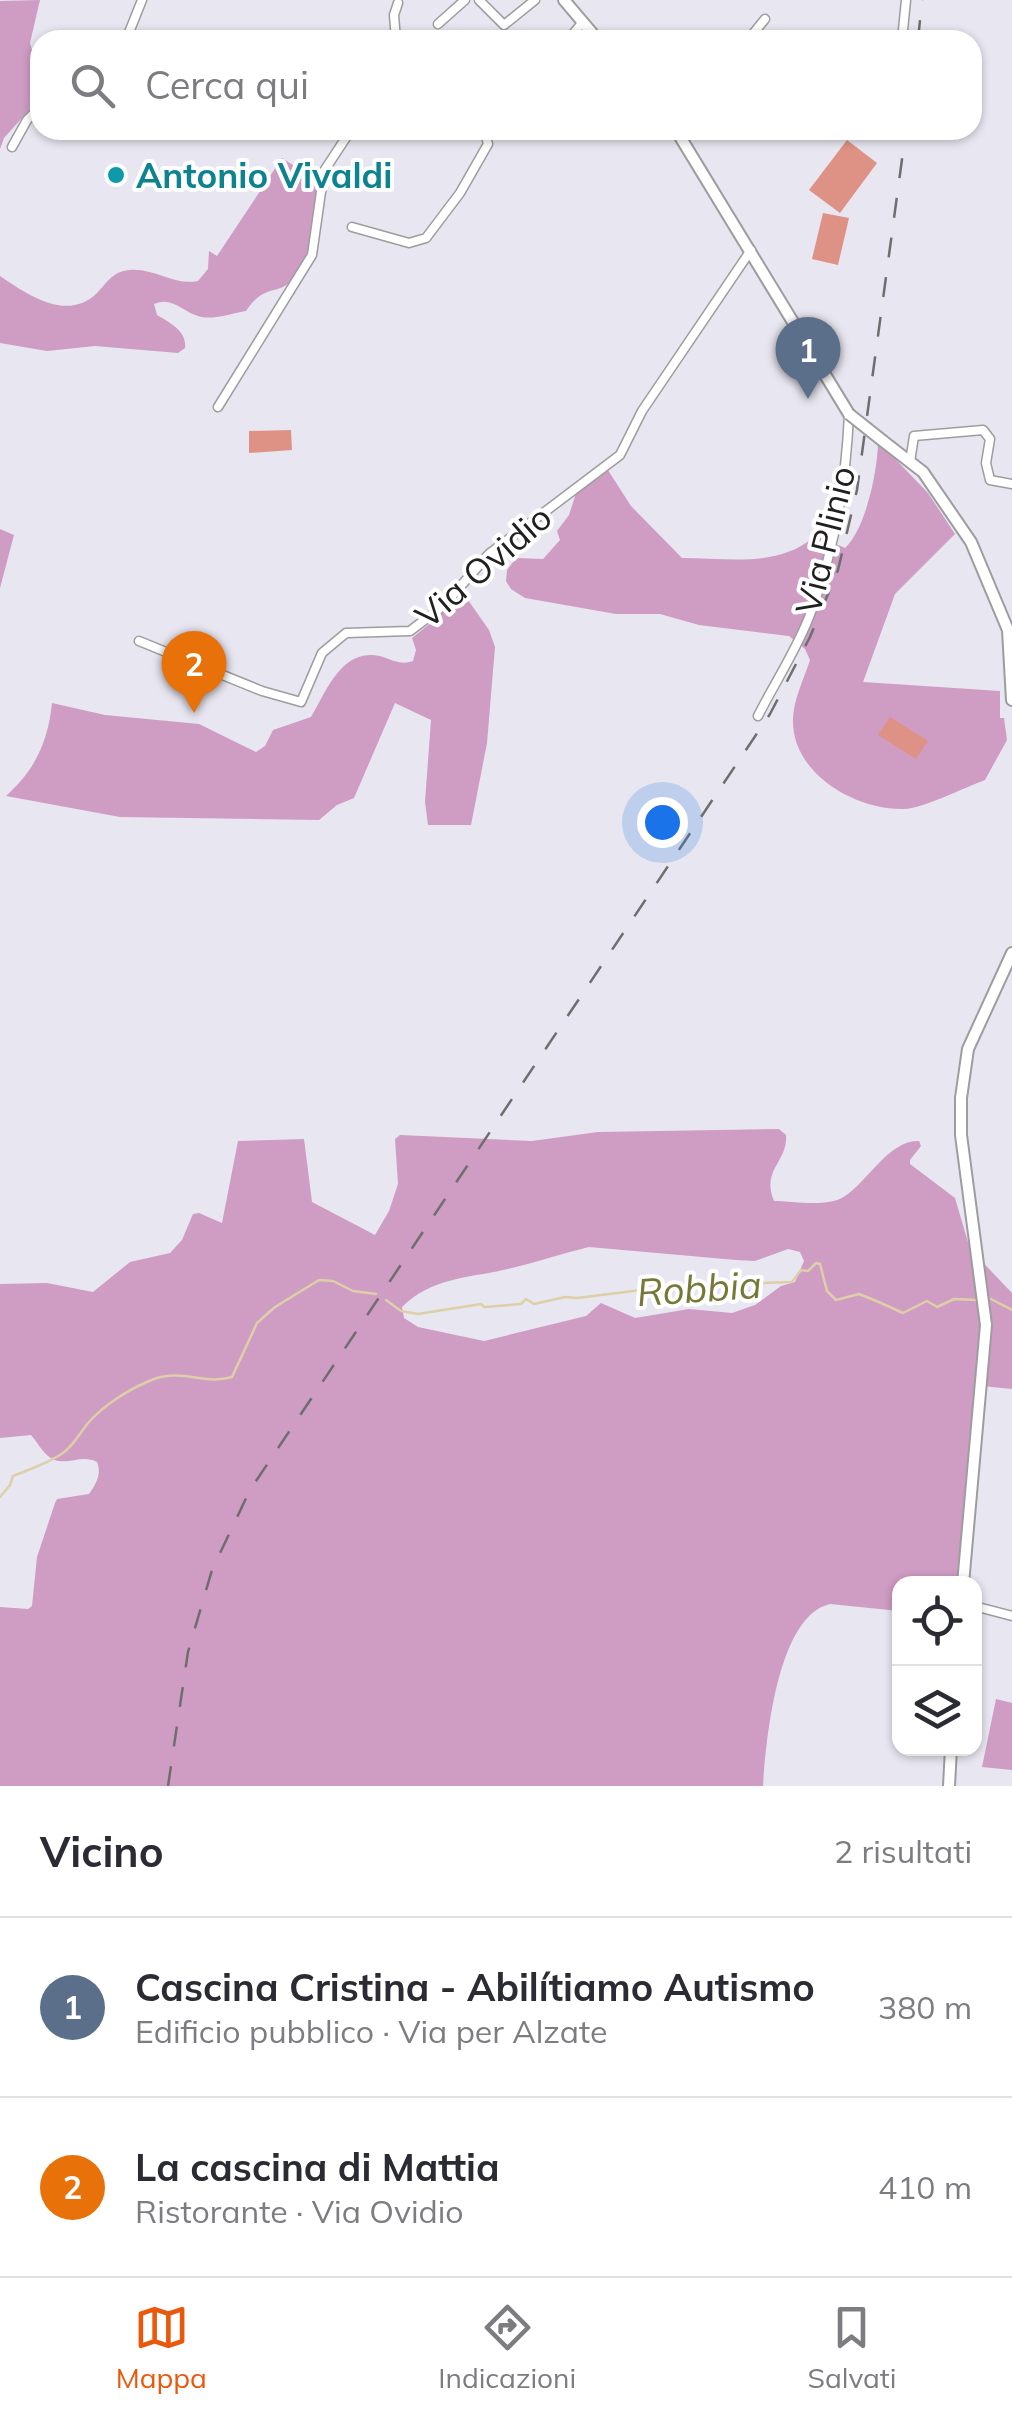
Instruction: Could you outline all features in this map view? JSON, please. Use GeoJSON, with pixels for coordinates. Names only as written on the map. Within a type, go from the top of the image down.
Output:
{"type":"FeatureCollection","features":[{"type":"Feature","properties":{"kind":"street"},"geometry":{"type":"LineString","coordinates":[[130,30],[142,0]]}},
{"type":"Feature","properties":{"kind":"street"},"geometry":{"type":"LineString","coordinates":[[438,24],[465,0]]}},
{"type":"Feature","properties":{"kind":"street"},"geometry":{"type":"LineString","coordinates":[[479,0],[504,26],[535,0]]}},
{"type":"Feature","properties":{"kind":"street"},"geometry":{"type":"LineString","coordinates":[[564,0],[589,30]]}},
{"type":"Feature","properties":{"kind":"street"},"geometry":{"type":"LineString","coordinates":[[903,30],[906,0]]}},
{"type":"Feature","properties":{"kind":"street"},"geometry":{"type":"LineString","coordinates":[[395,30],[398,1]]}},
{"type":"Feature","properties":{"kind":"street"},"geometry":{"type":"LineString","coordinates":[[756,30],[764,19]]}},
{"type":"Feature","properties":{"kind":"street"},"geometry":{"type":"LineString","coordinates":[[576,30],[582,22]]}},
{"type":"Feature","properties":{"kind":"street"},"geometry":{"type":"LineString","coordinates":[[12,147],[30,117]]}},
{"type":"Feature","properties":{"kind":"street"},"geometry":{"type":"LineString","coordinates":[[218,407],[312,255],[324,172],[345,140]]}},
{"type":"Feature","properties":{"kind":"street"},"geometry":{"type":"LineString","coordinates":[[352,228],[408,242],[426,238],[460,193],[487,140]]}},
{"type":"Feature","properties":{"kind":"street"},"geometry":{"type":"LineString","coordinates":[[682,140],[848,414],[923,472],[971,542],[1008,630],[1012,700]]}},
{"type":"Feature","properties":{"kind":"street","name":"Via Ovidio"},"geometry":{"type":"LineString","coordinates":[[139,642],[262,691],[301,702],[322,653],[346,634],[410,631],[443,606],[489,554],[620,455],[642,411],[751,250]]}},
{"type":"Feature","properties":{"kind":"street","name":"Via Plinio"},"geometry":{"type":"LineString","coordinates":[[758,716],[811,614],[847,463],[848,414]]}},
{"type":"Feature","properties":{"kind":"street"},"geometry":{"type":"LineString","coordinates":[[910,462],[914,436],[984,430],[990,439],[986,463],[990,480],[1012,484]]}},
{"type":"Feature","properties":{"kind":"street"},"geometry":{"type":"LineString","coordinates":[[964,1576],[986,1325],[961,1135],[964,1071],[976,1027],[1012,953]]}},
{"type":"Feature","properties":{"kind":"street"},"geometry":{"type":"LineString","coordinates":[[982,1608],[1012,1616]]}},
{"type":"Feature","properties":{"kind":"street"},"geometry":{"type":"LineString","coordinates":[[949,1786],[951,1756]]}},
{"type":"Feature","properties":{"kind":"shaded area"},"geometry":{"type":"Polygon","coordinates":[[[40,0],[30,30],[30,109],[4,138],[0,149],[0,1],[40,0]]]}},
{"type":"Feature","properties":{"kind":"shaded area"},"geometry":{"type":"Polygon","coordinates":[[[847,140],[877,163],[840,213],[809,190],[847,140]]]}},
{"type":"Feature","properties":{"kind":"shaded area"},"geometry":{"type":"Polygon","coordinates":[[[282,158],[318,181],[309,247],[299,271],[286,285],[265,293],[246,311],[216,317],[198,316],[166,302],[154,304],[157,315],[183,337],[185,348],[178,353],[95,346],[47,351],[0,343],[0,276],[35,298],[61,306],[86,301],[108,280],[129,270],[198,281],[208,269],[209,251],[217,256],[282,158]]]}},
{"type":"Feature","properties":{"kind":"shaded area"},"geometry":{"type":"Polygon","coordinates":[[[823,213],[849,218],[838,265],[812,259],[823,213]]]}},
{"type":"Feature","properties":{"kind":"shaded area"},"geometry":{"type":"Polygon","coordinates":[[[291,430],[292,450],[249,453],[249,431],[291,430]]]}},
{"type":"Feature","properties":{"kind":"shaded area"},"geometry":{"type":"Polygon","coordinates":[[[878,441],[928,493],[955,534],[895,594],[863,682],[1000,691],[1000,718],[1004,718],[1007,740],[985,780],[932,802],[904,809],[865,803],[829,785],[814,772],[795,739],[793,720],[810,660],[805,649],[789,636],[699,625],[660,614],[616,614],[525,598],[506,581],[507,570],[516,558],[543,559],[560,540],[557,531],[569,515],[581,478],[604,464],[631,506],[682,558],[766,558],[813,538],[845,548],[865,513],[878,441]]]}},
{"type":"Feature","properties":{"kind":"shaded area"},"geometry":{"type":"Polygon","coordinates":[[[0,529],[14,535],[0,588],[0,529]]]}},
{"type":"Feature","properties":{"kind":"shaded area"},"geometry":{"type":"Polygon","coordinates":[[[461,590],[489,630],[495,647],[487,743],[471,825],[428,825],[425,802],[431,720],[395,703],[354,798],[337,805],[319,820],[120,817],[6,796],[38,754],[52,703],[105,715],[199,724],[256,752],[265,746],[273,730],[311,717],[338,672],[357,658],[369,655],[402,663],[413,661],[416,650],[412,638],[438,617],[461,590]]]}},
{"type":"Feature","properties":{"kind":"shaded area"},"geometry":{"type":"Polygon","coordinates":[[[890,717],[928,741],[916,759],[878,735],[890,717]]]}},
{"type":"Feature","properties":{"kind":"shaded area"},"geometry":{"type":"Polygon","coordinates":[[[779,1129],[786,1135],[786,1144],[771,1181],[774,1201],[811,1203],[845,1196],[898,1147],[919,1141],[921,1146],[910,1164],[955,1198],[970,1249],[1012,1293],[1012,1389],[982,1386],[968,1576],[892,1576],[892,1610],[830,1604],[812,1613],[786,1655],[778,1683],[763,1786],[0,1786],[0,1607],[32,1606],[37,1557],[55,1503],[57,1499],[89,1494],[99,1471],[97,1462],[91,1460],[51,1458],[31,1435],[0,1438],[0,1284],[47,1283],[93,1292],[130,1262],[170,1253],[182,1240],[193,1214],[222,1223],[238,1141],[304,1139],[312,1202],[375,1235],[398,1184],[395,1139],[400,1135],[532,1141],[598,1132],[779,1129]],[[589,1247],[440,1284],[402,1307],[404,1318],[418,1327],[484,1341],[586,1316],[601,1303],[635,1318],[689,1309],[732,1313],[795,1282],[804,1261],[800,1252],[788,1249],[755,1261],[589,1247]]]}},
{"type":"Feature","properties":{"kind":"shaded area"},"geometry":{"type":"Polygon","coordinates":[[[996,1699],[1012,1703],[1012,1770],[982,1767],[996,1699]]]}},
{"type":"Feature","properties":{"kind":"waterway","name":"Robbia"},"geometry":{"type":"LineString","coordinates":[[386,1300],[401,1311],[418,1314],[481,1304],[521,1304],[526,1299],[534,1304],[658,1288],[669,1292],[685,1286],[792,1282],[801,1270],[808,1271],[816,1263],[820,1264],[827,1291],[836,1300],[859,1294],[903,1313],[927,1301],[937,1307],[954,1299],[977,1300]]}},
{"type":"Feature","properties":{"kind":"waterway","name":"Robbia"},"geometry":{"type":"LineString","coordinates":[[0,1497],[13,1476],[63,1453],[101,1411],[139,1386],[171,1376],[232,1377],[257,1323],[319,1280],[376,1294]]}},
{"type":"Feature","properties":{"kind":"waterway"},"geometry":{"type":"LineString","coordinates":[[991,1299],[1012,1310]]}},
{"type":"Feature","properties":{"kind":"railway"},"geometry":{"type":"LineString","coordinates":[[919,30],[922,0]]}},
{"type":"Feature","properties":{"kind":"railway"},"geometry":{"type":"LineString","coordinates":[[168,1786],[188,1652],[212,1570],[250,1490],[770,714],[810,637],[838,570],[857,490],[905,140]]}},
{"type":"Feature","properties":{"kind":"place","name":"Antonio Vivaldi"},"geometry":{"type":"Point","coordinates":[116,175]}},
{"type":"Feature","properties":{"kind":"place","name":"Cascina Cristina - Abilítiamo Autismo"},"geometry":{"type":"Point","coordinates":[808,399]}},
{"type":"Feature","properties":{"kind":"place","name":"La cascina di Mattia"},"geometry":{"type":"Point","coordinates":[194,713]}}]}
